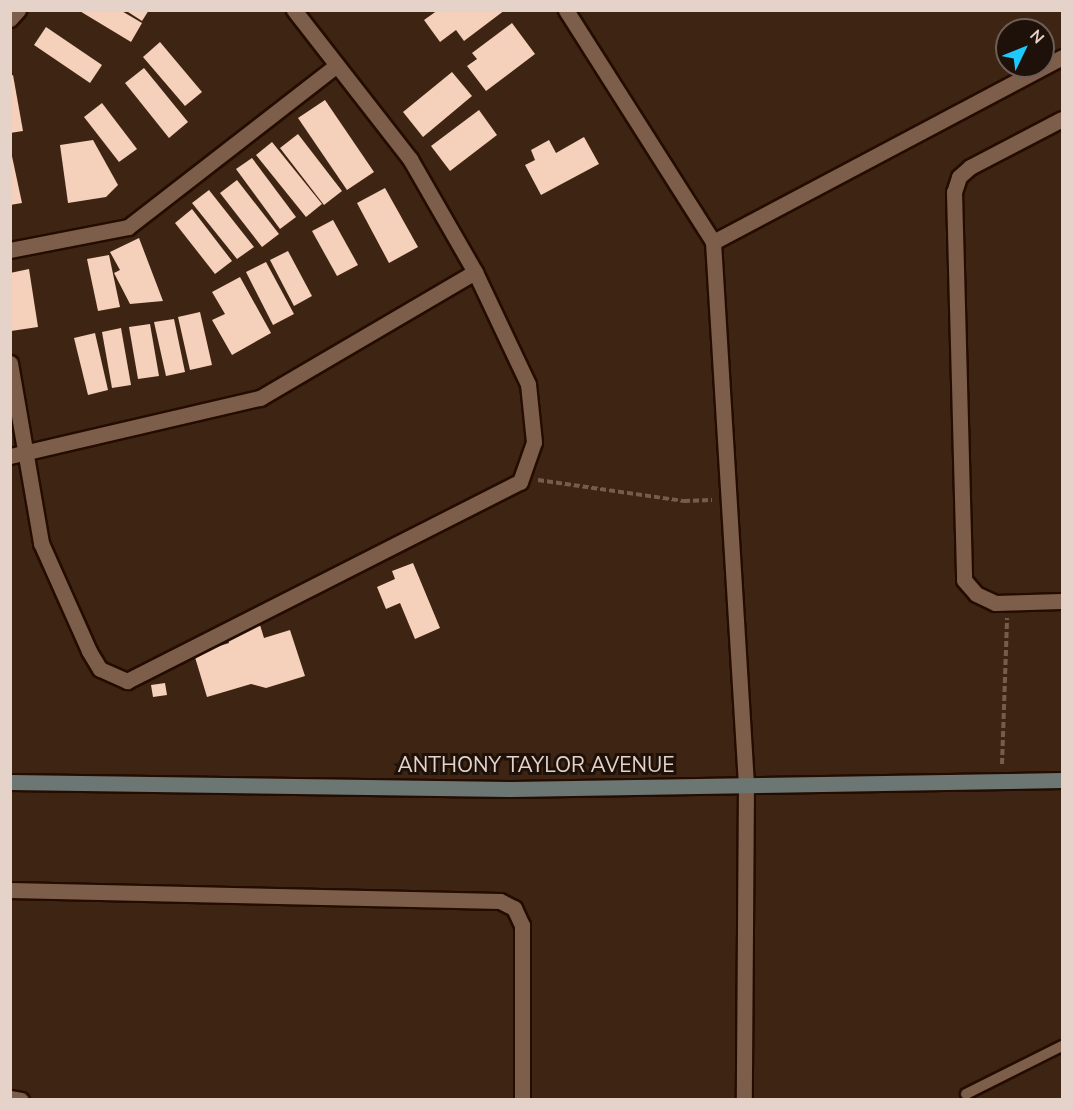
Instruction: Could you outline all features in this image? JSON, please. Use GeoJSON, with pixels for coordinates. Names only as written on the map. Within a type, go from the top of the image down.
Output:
{"type":"FeatureCollection","features":[{"type":"Feature","properties":{"kind":"main road","name":"ANTHONY TAYLOR AVENUE"},"geometry":{"type":"LineString","coordinates":[[10,782],[509,789],[1001,779],[1062,780]]}},
{"type":"Feature","properties":{"kind":"street"},"geometry":{"type":"LineString","coordinates":[[10,19],[18,10]]}},
{"type":"Feature","properties":{"kind":"street"},"geometry":{"type":"LineString","coordinates":[[10,363],[41,543],[89,651],[100,669],[127,681],[520,482],[534,442],[528,384],[475,272],[410,159],[294,10]]}},
{"type":"Feature","properties":{"kind":"street"},"geometry":{"type":"LineString","coordinates":[[566,10],[713,242],[746,784],[744,1100]]}},
{"type":"Feature","properties":{"kind":"street"},"geometry":{"type":"LineString","coordinates":[[713,242],[1062,57]]}},
{"type":"Feature","properties":{"kind":"street"},"geometry":{"type":"LineString","coordinates":[[10,250],[128,227],[337,65]]}},
{"type":"Feature","properties":{"kind":"street"},"geometry":{"type":"LineString","coordinates":[[1062,119],[970,167],[959,177],[954,192],[964,580],[976,594],[995,603],[1062,601]]}},
{"type":"Feature","properties":{"kind":"street"},"geometry":{"type":"LineString","coordinates":[[10,456],[27,454],[260,398],[475,272]]}},
{"type":"Feature","properties":{"kind":"street"},"geometry":{"type":"LineString","coordinates":[[10,890],[500,901],[514,908],[522,926],[522,1100]]}},
{"type":"Feature","properties":{"kind":"street"},"geometry":{"type":"LineString","coordinates":[[10,1098],[21,1100]]}},
{"type":"Feature","properties":{"kind":"lane"},"geometry":{"type":"LineString","coordinates":[[966,1094],[1062,1046]]}},
{"type":"Feature","properties":{"kind":"path"},"geometry":{"type":"LineString","coordinates":[[520,482],[541,480],[684,501],[729,500]]}},
{"type":"Feature","properties":{"kind":"path"},"geometry":{"type":"LineString","coordinates":[[1001,779],[1008,603]]}},
{"type":"Feature","properties":{"kind":"building"},"geometry":{"type":"Polygon","coordinates":[[[78,10],[120,10],[142,23],[131,42],[78,10]]]}},
{"type":"Feature","properties":{"kind":"building"},"geometry":{"type":"Polygon","coordinates":[[[125,10],[149,10],[142,21],[125,10]]]}},
{"type":"Feature","properties":{"kind":"building"},"geometry":{"type":"Polygon","coordinates":[[[438,10],[505,10],[464,41],[456,30],[440,42],[424,20],[438,10]]]}},
{"type":"Feature","properties":{"kind":"building"},"geometry":{"type":"Polygon","coordinates":[[[512,23],[535,54],[486,91],[467,66],[477,59],[472,53],[512,23]]]}},
{"type":"Feature","properties":{"kind":"building"},"geometry":{"type":"Polygon","coordinates":[[[46,27],[102,65],[90,83],[34,45],[46,27]]]}},
{"type":"Feature","properties":{"kind":"building"},"geometry":{"type":"Polygon","coordinates":[[[160,42],[202,92],[185,106],[143,57],[160,42]]]}},
{"type":"Feature","properties":{"kind":"building"},"geometry":{"type":"Polygon","coordinates":[[[144,68],[188,122],[169,138],[125,83],[144,68]]]}},
{"type":"Feature","properties":{"kind":"building"},"geometry":{"type":"Polygon","coordinates":[[[452,72],[472,96],[423,137],[403,112],[452,72]]]}},
{"type":"Feature","properties":{"kind":"building"},"geometry":{"type":"Polygon","coordinates":[[[13,75],[23,131],[10,133],[10,76],[13,75]]]}},
{"type":"Feature","properties":{"kind":"building"},"geometry":{"type":"Polygon","coordinates":[[[325,100],[374,172],[347,190],[298,118],[325,100]]]}},
{"type":"Feature","properties":{"kind":"building"},"geometry":{"type":"Polygon","coordinates":[[[102,103],[137,149],[119,162],[84,117],[102,103]]]}},
{"type":"Feature","properties":{"kind":"building"},"geometry":{"type":"Polygon","coordinates":[[[479,110],[497,135],[450,171],[431,146],[479,110]]]}},
{"type":"Feature","properties":{"kind":"building"},"geometry":{"type":"Polygon","coordinates":[[[298,134],[342,191],[324,205],[280,148],[298,134]]]}},
{"type":"Feature","properties":{"kind":"building"},"geometry":{"type":"Polygon","coordinates":[[[584,137],[599,164],[541,195],[525,165],[535,160],[531,150],[549,140],[556,153],[584,137]]]}},
{"type":"Feature","properties":{"kind":"building"},"geometry":{"type":"Polygon","coordinates":[[[93,140],[118,185],[106,197],[68,203],[60,145],[93,140]]]}},
{"type":"Feature","properties":{"kind":"building"},"geometry":{"type":"Polygon","coordinates":[[[272,142],[322,204],[306,217],[256,155],[272,142]]]}},
{"type":"Feature","properties":{"kind":"building"},"geometry":{"type":"Polygon","coordinates":[[[10,147],[22,203],[10,205],[10,147]]]}},
{"type":"Feature","properties":{"kind":"building"},"geometry":{"type":"Polygon","coordinates":[[[252,158],[296,217],[280,229],[236,169],[252,158]]]}},
{"type":"Feature","properties":{"kind":"building"},"geometry":{"type":"Polygon","coordinates":[[[237,180],[279,234],[262,247],[220,193],[237,180]]]}},
{"type":"Feature","properties":{"kind":"building"},"geometry":{"type":"Polygon","coordinates":[[[385,188],[418,247],[389,263],[357,203],[385,188]]]}},
{"type":"Feature","properties":{"kind":"building"},"geometry":{"type":"Polygon","coordinates":[[[209,190],[254,247],[237,259],[192,203],[209,190]]]}},
{"type":"Feature","properties":{"kind":"building"},"geometry":{"type":"Polygon","coordinates":[[[192,209],[232,261],[215,274],[175,223],[192,209]]]}},
{"type":"Feature","properties":{"kind":"building"},"geometry":{"type":"Polygon","coordinates":[[[333,220],[358,265],[337,276],[312,231],[333,220]]]}},
{"type":"Feature","properties":{"kind":"building"},"geometry":{"type":"Polygon","coordinates":[[[139,238],[163,301],[130,304],[114,273],[120,270],[110,252],[139,238]]]}},
{"type":"Feature","properties":{"kind":"building"},"geometry":{"type":"Polygon","coordinates":[[[288,251],[312,296],[294,306],[270,260],[288,251]]]}},
{"type":"Feature","properties":{"kind":"building"},"geometry":{"type":"Polygon","coordinates":[[[109,255],[120,307],[98,311],[87,259],[109,255]]]}},
{"type":"Feature","properties":{"kind":"building"},"geometry":{"type":"Polygon","coordinates":[[[266,262],[294,314],[273,325],[246,272],[266,262]]]}},
{"type":"Feature","properties":{"kind":"building"},"geometry":{"type":"Polygon","coordinates":[[[29,269],[38,327],[11,331],[10,273],[29,269]]]}},
{"type":"Feature","properties":{"kind":"building"},"geometry":{"type":"Polygon","coordinates":[[[240,277],[271,333],[232,355],[212,320],[225,314],[212,292],[240,277]]]}},
{"type":"Feature","properties":{"kind":"building"},"geometry":{"type":"Polygon","coordinates":[[[200,312],[212,365],[190,370],[178,317],[200,312]]]}},
{"type":"Feature","properties":{"kind":"building"},"geometry":{"type":"Polygon","coordinates":[[[174,319],[185,372],[166,376],[154,322],[174,319]]]}},
{"type":"Feature","properties":{"kind":"building"},"geometry":{"type":"Polygon","coordinates":[[[150,324],[159,376],[138,379],[129,327],[150,324]]]}},
{"type":"Feature","properties":{"kind":"building"},"geometry":{"type":"Polygon","coordinates":[[[121,328],[131,385],[112,388],[102,332],[121,328]]]}},
{"type":"Feature","properties":{"kind":"building"},"geometry":{"type":"Polygon","coordinates":[[[95,333],[108,390],[88,395],[74,338],[95,333]]]}},
{"type":"Feature","properties":{"kind":"building"},"geometry":{"type":"Polygon","coordinates":[[[413,563],[440,628],[415,639],[400,603],[386,609],[377,587],[395,579],[392,571],[413,563]]]}},
{"type":"Feature","properties":{"kind":"building"},"geometry":{"type":"Polygon","coordinates":[[[260,625],[264,638],[290,630],[305,676],[266,688],[251,684],[207,697],[194,654],[229,643],[227,635],[260,625]]]}},
{"type":"Feature","properties":{"kind":"building"},"geometry":{"type":"Polygon","coordinates":[[[165,683],[167,695],[153,697],[151,685],[165,683]]]}}]}
